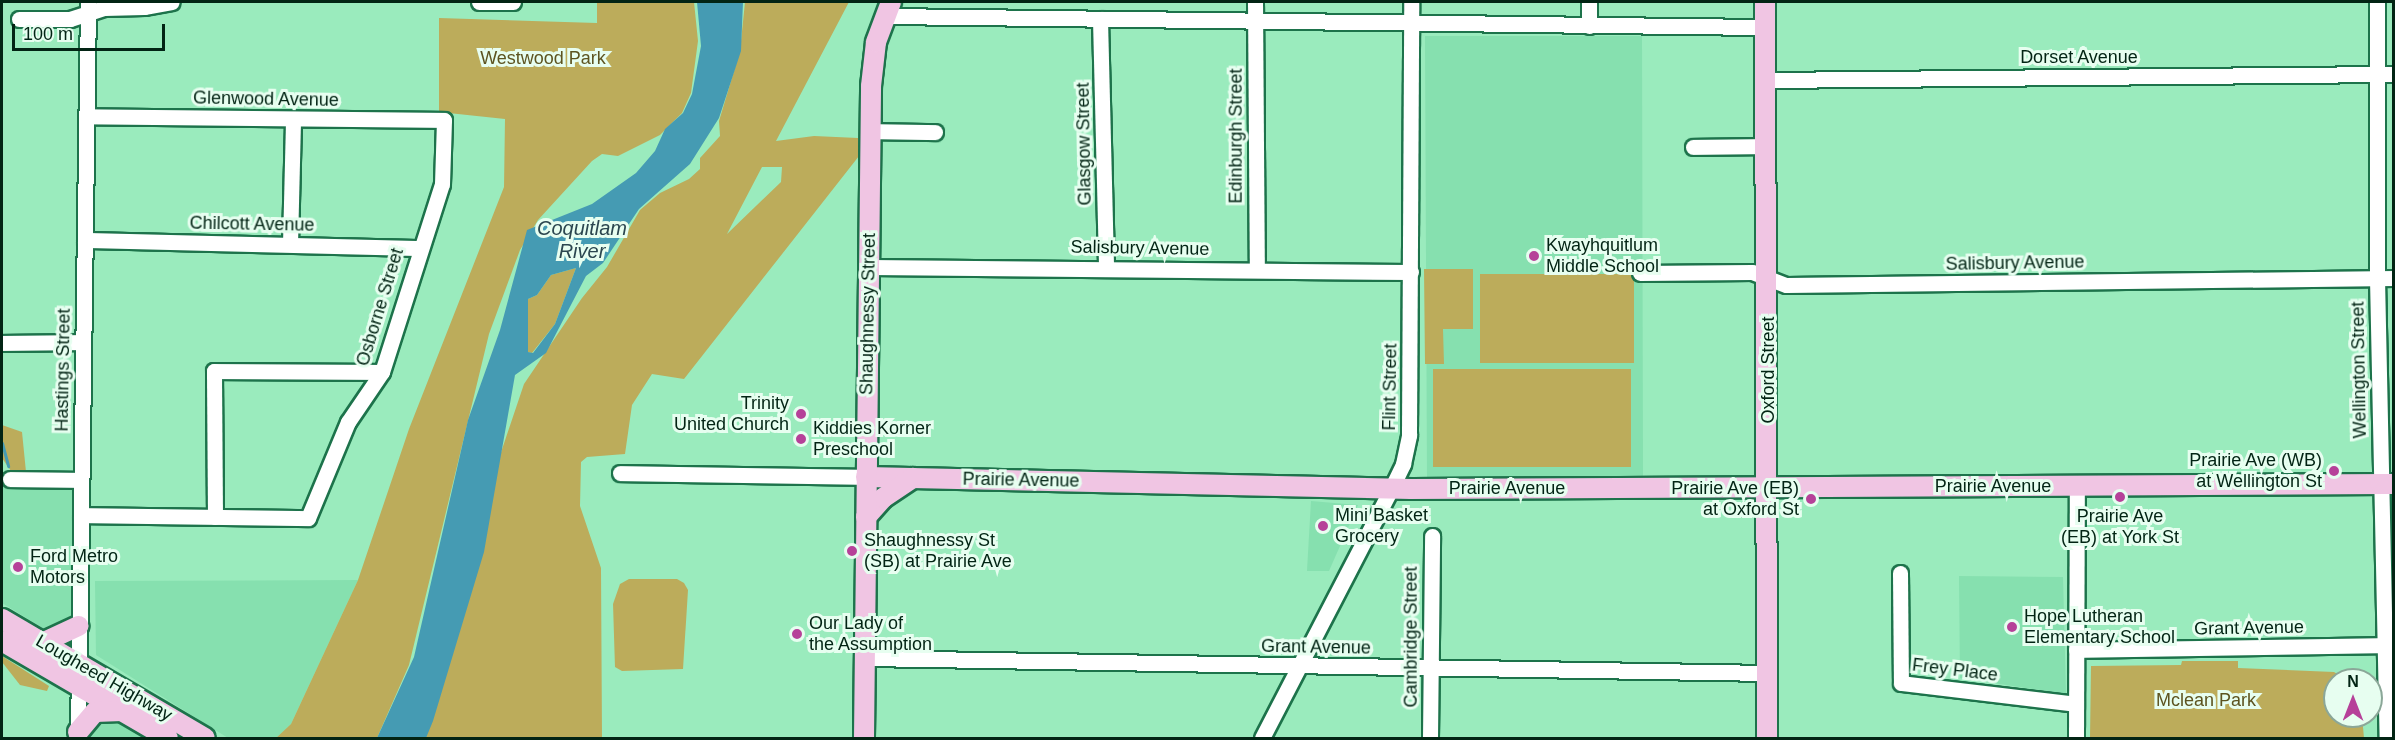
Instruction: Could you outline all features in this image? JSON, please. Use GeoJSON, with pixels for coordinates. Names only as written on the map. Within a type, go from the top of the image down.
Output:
{"type":"FeatureCollection","features":[{"type":"Feature","properties":{"kind":"main road","name":"Oxford Street"},"geometry":{"type":"LineString","coordinates":[[1765,2],[1767,738]]}},
{"type":"Feature","properties":{"kind":"main road","name":"Shaughnessy Street"},"geometry":{"type":"LineString","coordinates":[[864,738],[870,131],[873,56],[888,9]]}},
{"type":"Feature","properties":{"kind":"main road","name":"Prairie Avenue"},"geometry":{"type":"LineString","coordinates":[[866,477],[1391,489],[2387,484]]}},
{"type":"Feature","properties":{"kind":"main road"},"geometry":{"type":"LineString","coordinates":[[866,517],[883,498],[913,478]]}},
{"type":"Feature","properties":{"kind":"main road","name":"Lougheed Highway"},"geometry":{"type":"LineString","coordinates":[[2,619],[205,738]]}},
{"type":"Feature","properties":{"kind":"main road"},"geometry":{"type":"LineString","coordinates":[[44,642],[79,626]]}},
{"type":"Feature","properties":{"kind":"main road","name":"Lougheed Highway"},"geometry":{"type":"LineString","coordinates":[[2,641],[168,738]]}},
{"type":"Feature","properties":{"kind":"main road"},"geometry":{"type":"LineString","coordinates":[[78,735],[95,712],[123,711]]}},
{"type":"Feature","properties":{"kind":"street"},"geometry":{"type":"LineString","coordinates":[[19,19],[70,19],[88,8],[144,7],[172,2]]}},
{"type":"Feature","properties":{"kind":"street"},"geometry":{"type":"LineString","coordinates":[[479,2],[513,2]]}},
{"type":"Feature","properties":{"kind":"street","name":"Edinburgh Street"},"geometry":{"type":"LineString","coordinates":[[1256,2],[1257,270]]}},
{"type":"Feature","properties":{"kind":"street","name":"Flint Street"},"geometry":{"type":"LineString","coordinates":[[1262,738],[1391,489],[1409,435],[1411,2]]}},
{"type":"Feature","properties":{"kind":"street"},"geometry":{"type":"LineString","coordinates":[[1588,2],[1589,26]]}},
{"type":"Feature","properties":{"kind":"street","name":"Wellington Street"},"geometry":{"type":"LineString","coordinates":[[2378,2],[2377,278],[2387,484],[2386,645],[2390,666],[2387,738]]}},
{"type":"Feature","properties":{"kind":"street","name":"Hastings Street"},"geometry":{"type":"LineString","coordinates":[[78,735],[88,8]]}},
{"type":"Feature","properties":{"kind":"street"},"geometry":{"type":"LineString","coordinates":[[888,9],[1100,19],[1765,27]]}},
{"type":"Feature","properties":{"kind":"street","name":"Glasgow Street"},"geometry":{"type":"LineString","coordinates":[[1100,19],[1106,267]]}},
{"type":"Feature","properties":{"kind":"street","name":"Dorset Avenue"},"geometry":{"type":"LineString","coordinates":[[1765,80],[2394,74]]}},
{"type":"Feature","properties":{"kind":"street","name":"Glenwood Avenue"},"geometry":{"type":"LineString","coordinates":[[87,116],[444,120]]}},
{"type":"Feature","properties":{"kind":"street"},"geometry":{"type":"LineString","coordinates":[[290,243],[293,120]]}},
{"type":"Feature","properties":{"kind":"street","name":"Osborne Street"},"geometry":{"type":"LineString","coordinates":[[81,515],[308,518],[348,422],[382,372],[419,248],[442,184],[444,120]]}},
{"type":"Feature","properties":{"kind":"street"},"geometry":{"type":"LineString","coordinates":[[870,131],[935,132]]}},
{"type":"Feature","properties":{"kind":"street"},"geometry":{"type":"LineString","coordinates":[[1693,147],[1765,146]]}},
{"type":"Feature","properties":{"kind":"street","name":"Chilcott Avenue"},"geometry":{"type":"LineString","coordinates":[[85,240],[290,243],[419,248]]}},
{"type":"Feature","properties":{"kind":"street","name":"Salisbury Avenue"},"geometry":{"type":"LineString","coordinates":[[869,267],[1106,267],[1411,272]]}},
{"type":"Feature","properties":{"kind":"street","name":"Salisbury Avenue"},"geometry":{"type":"LineString","coordinates":[[1640,273],[1752,272],[1786,285],[2394,278]]}},
{"type":"Feature","properties":{"kind":"street"},"geometry":{"type":"LineString","coordinates":[[2,343],[82,342]]}},
{"type":"Feature","properties":{"kind":"street"},"geometry":{"type":"LineString","coordinates":[[215,517],[214,371],[382,372]]}},
{"type":"Feature","properties":{"kind":"street","name":"Prairie Avenue"},"geometry":{"type":"LineString","coordinates":[[620,473],[866,477]]}},
{"type":"Feature","properties":{"kind":"street"},"geometry":{"type":"LineString","coordinates":[[10,479],[81,480]]}},
{"type":"Feature","properties":{"kind":"street"},"geometry":{"type":"LineString","coordinates":[[2076,738],[2077,486]]}},
{"type":"Feature","properties":{"kind":"street","name":"Cambridge Street"},"geometry":{"type":"LineString","coordinates":[[1430,738],[1432,536]]}},
{"type":"Feature","properties":{"kind":"street","name":"Frey Place"},"geometry":{"type":"LineString","coordinates":[[1899,573],[1901,683],[2076,704]]}},
{"type":"Feature","properties":{"kind":"street","name":"Grant Avenue"},"geometry":{"type":"LineString","coordinates":[[2076,650],[2386,645]]}},
{"type":"Feature","properties":{"kind":"street","name":"Grant Avenue"},"geometry":{"type":"LineString","coordinates":[[865,658],[1767,673]]}},
{"type":"Feature","properties":{"kind":"shaded area","name":"Kwayhquitlum Middle School"},"geometry":{"type":"Polygon","coordinates":[[[1425,36],[1642,36],[1643,476],[1427,479],[1425,36]]]}},
{"type":"Feature","properties":{"kind":"shaded area"},"geometry":{"type":"Polygon","coordinates":[[[2,487],[75,489],[73,617],[66,628],[51,633],[2,603],[2,487]]]}},
{"type":"Feature","properties":{"kind":"shaded area"},"geometry":{"type":"Polygon","coordinates":[[[1311,501],[1358,505],[1329,571],[1307,571],[1311,501]]]}},
{"type":"Feature","properties":{"kind":"shaded area","name":"Hope Lutheran Elementary School"},"geometry":{"type":"Polygon","coordinates":[[[1959,576],[2063,577],[2066,694],[1960,678],[1959,576]]]}},
{"type":"Feature","properties":{"kind":"shaded area"},"geometry":{"type":"Polygon","coordinates":[[[358,580],[291,724],[276,738],[228,738],[96,655],[95,581],[358,580]]]}},
{"type":"Feature","properties":{"kind":"shaded area"},"geometry":{"type":"Polygon","coordinates":[[[118,718],[148,738],[86,738],[92,722],[118,718]]]}},
{"type":"Feature","properties":{"kind":"green space","name":"Westwood Park"},"geometry":{"type":"Polygon","coordinates":[[[597,2],[694,2],[698,41],[691,93],[682,113],[660,135],[618,156],[602,154],[592,161],[538,220],[520,250],[489,334],[409,665],[377,738],[276,738],[291,724],[358,580],[409,429],[504,187],[505,119],[439,112],[439,18],[597,23],[597,2]]]}},
{"type":"Feature","properties":{"kind":"green space"},"geometry":{"type":"Polygon","coordinates":[[[745,2],[849,2],[776,141],[814,136],[858,138],[859,156],[684,379],[652,374],[632,405],[625,454],[587,457],[581,462],[580,506],[601,568],[602,738],[418,738],[488,491],[524,384],[582,298],[607,267],[640,210],[660,193],[689,179],[700,169],[700,158],[720,136],[719,121],[740,51],[745,2]],[[762,167],[727,234],[781,182],[782,167],[762,167]]]}},
{"type":"Feature","properties":{"kind":"green space"},"geometry":{"type":"Polygon","coordinates":[[[576,268],[555,324],[532,353],[528,352],[528,299],[537,295],[551,275],[576,268]]]}},
{"type":"Feature","properties":{"kind":"green space"},"geometry":{"type":"Polygon","coordinates":[[[1424,269],[1473,269],[1473,329],[1443,329],[1444,364],[1425,364],[1424,269]]]}},
{"type":"Feature","properties":{"kind":"green space"},"geometry":{"type":"Polygon","coordinates":[[[1480,274],[1634,274],[1634,363],[1480,363],[1480,274]]]}},
{"type":"Feature","properties":{"kind":"green space"},"geometry":{"type":"Polygon","coordinates":[[[1433,369],[1631,369],[1631,467],[1433,467],[1433,369]]]}},
{"type":"Feature","properties":{"kind":"green space"},"geometry":{"type":"Polygon","coordinates":[[[2,425],[22,432],[26,472],[11,471],[2,458],[2,425]]]}},
{"type":"Feature","properties":{"kind":"green space"},"geometry":{"type":"Polygon","coordinates":[[[629,579],[677,579],[684,583],[688,590],[683,669],[622,671],[615,667],[613,604],[620,584],[629,579]]]}},
{"type":"Feature","properties":{"kind":"green space"},"geometry":{"type":"Polygon","coordinates":[[[2,656],[49,686],[47,691],[20,685],[2,662],[2,656]]]}},
{"type":"Feature","properties":{"kind":"green space","name":"Mclean Park"},"geometry":{"type":"Polygon","coordinates":[[[2182,661],[2238,661],[2238,668],[2323,672],[2323,728],[2363,728],[2364,738],[2090,738],[2091,666],[2181,665],[2182,661]]]}},
{"type":"Feature","properties":{"kind":"water","name":"Coquitlam River"},"geometry":{"type":"Polygon","coordinates":[[[697,2],[743,2],[741,51],[719,118],[690,164],[639,209],[603,263],[586,276],[546,353],[515,375],[484,552],[426,738],[377,738],[414,657],[468,420],[500,330],[527,230],[592,204],[636,173],[655,151],[665,129],[683,113],[692,94],[701,46],[697,2]],[[576,268],[551,275],[537,295],[528,299],[528,352],[533,353],[555,324],[576,268]]]}},
{"type":"Feature","properties":{"kind":"waterway"},"geometry":{"type":"LineString","coordinates":[[2,443],[8,466]]}},
{"type":"Feature","properties":{"kind":"place","name":"Kwayhquitlum Middle School"},"geometry":{"type":"Point","coordinates":[1534,256]}},
{"type":"Feature","properties":{"kind":"place","name":"Trinity United Church"},"geometry":{"type":"Point","coordinates":[801,414]}},
{"type":"Feature","properties":{"kind":"place","name":"Kiddies Korner Preschool"},"geometry":{"type":"Point","coordinates":[801,439]}},
{"type":"Feature","properties":{"kind":"place","name":"Prairie Ave (WB) at Wellington St"},"geometry":{"type":"Point","coordinates":[2334,471]}},
{"type":"Feature","properties":{"kind":"place","name":"Prairie Ave (EB) at York St"},"geometry":{"type":"Point","coordinates":[2120,497]}},
{"type":"Feature","properties":{"kind":"place","name":"Prairie Ave (EB) at Oxford St"},"geometry":{"type":"Point","coordinates":[1811,499]}},
{"type":"Feature","properties":{"kind":"place","name":"Mini Basket Grocery"},"geometry":{"type":"Point","coordinates":[1323,526]}},
{"type":"Feature","properties":{"kind":"place","name":"Shaughnessy St (SB) at Prairie Ave"},"geometry":{"type":"Point","coordinates":[852,551]}},
{"type":"Feature","properties":{"kind":"place","name":"Ford Metro Motors"},"geometry":{"type":"Point","coordinates":[18,567]}},
{"type":"Feature","properties":{"kind":"place","name":"Hope Lutheran Elementary School"},"geometry":{"type":"Point","coordinates":[2012,627]}},
{"type":"Feature","properties":{"kind":"place","name":"Our Lady of the Assumption"},"geometry":{"type":"Point","coordinates":[797,634]}}]}
